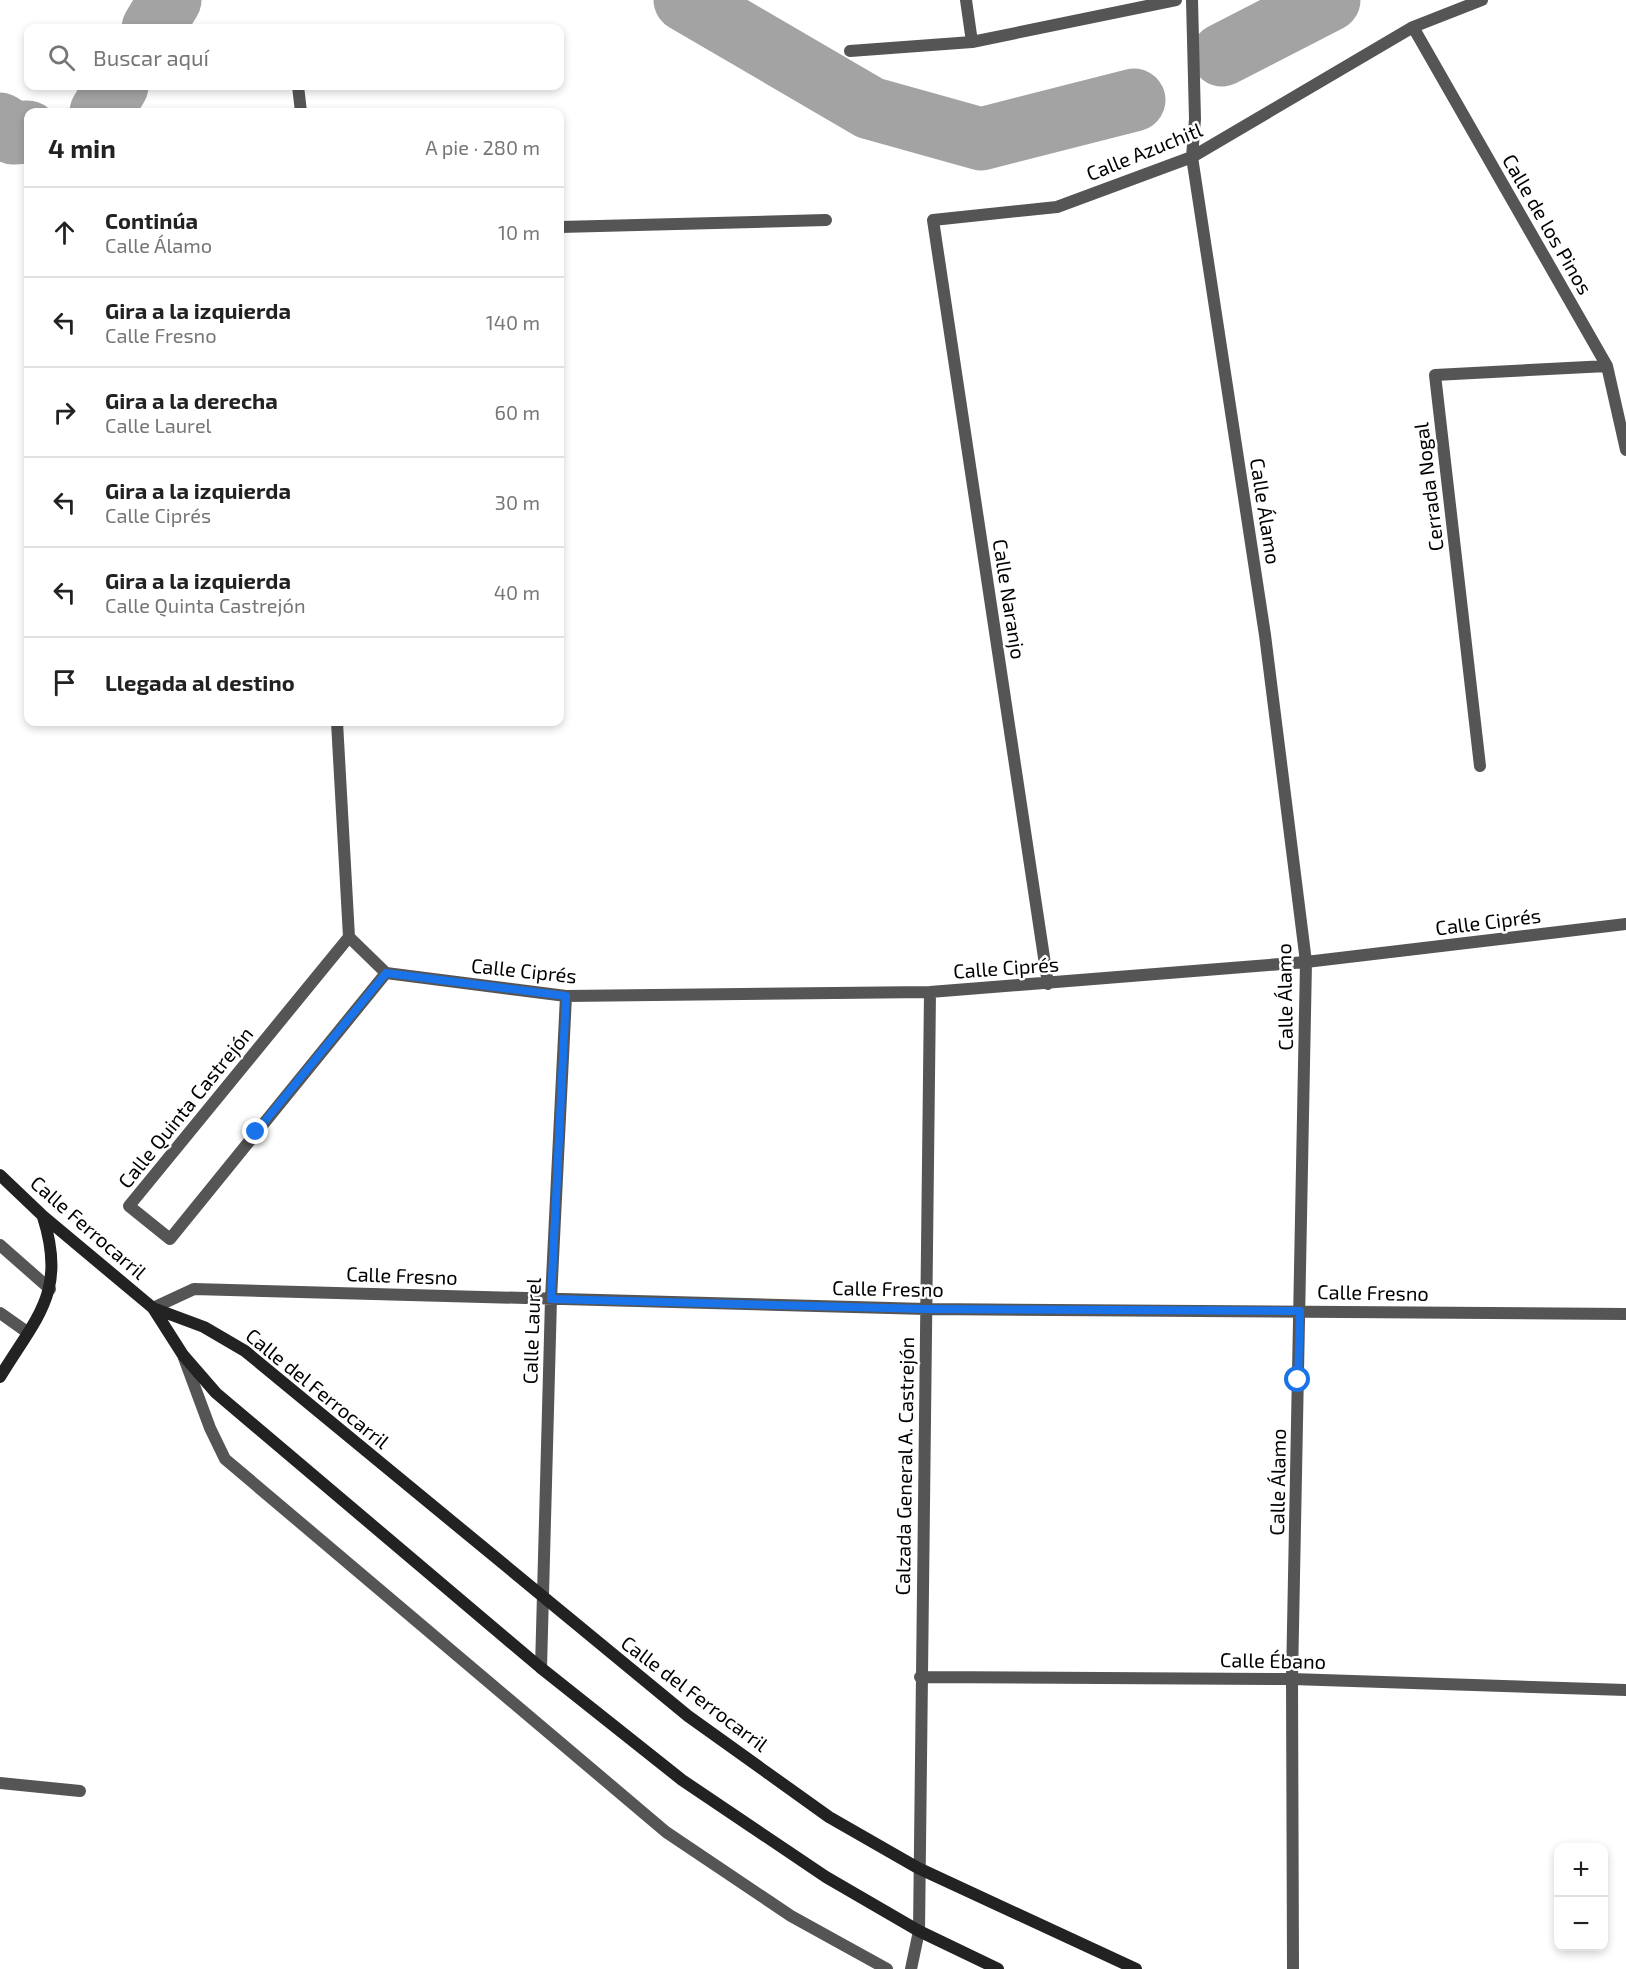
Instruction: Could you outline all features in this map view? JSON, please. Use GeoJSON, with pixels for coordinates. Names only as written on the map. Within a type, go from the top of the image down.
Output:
{"type":"FeatureCollection","features":[{"type":"Feature","properties":{"kind":"main road","name":"Calle Ferrocarril"},"geometry":{"type":"LineString","coordinates":[[0,1175],[43,1216],[153,1308]]}},
{"type":"Feature","properties":{"kind":"main road"},"geometry":{"type":"LineString","coordinates":[[0,1377],[44,1305],[50,1289],[53,1267],[52,1244],[43,1216]]}},
{"type":"Feature","properties":{"kind":"main road"},"geometry":{"type":"LineString","coordinates":[[153,1308],[183,1355],[216,1393],[541,1668],[682,1780],[826,1877],[919,1931],[998,1969]]}},
{"type":"Feature","properties":{"kind":"main road","name":"Calle del Ferrocarril"},"geometry":{"type":"LineString","coordinates":[[153,1308],[204,1327],[245,1351],[688,1716],[829,1816],[918,1868],[1136,1969]]}},
{"type":"Feature","properties":{"kind":"street"},"geometry":{"type":"LineString","coordinates":[[966,0],[972,42]]}},
{"type":"Feature","properties":{"kind":"street"},"geometry":{"type":"LineString","coordinates":[[850,51],[972,42],[1176,0]]}},
{"type":"Feature","properties":{"kind":"street","name":"Calle Álamo"},"geometry":{"type":"LineString","coordinates":[[1192,0],[1195,119],[1192,158],[1263,623],[1306,962],[1292,1679],[1293,1969]]}},
{"type":"Feature","properties":{"kind":"street","name":"Calle Azuchitl"},"geometry":{"type":"LineString","coordinates":[[933,220],[1057,207],[1192,158],[1413,27],[1482,0]]}},
{"type":"Feature","properties":{"kind":"street","name":"Calle de los Pinos"},"geometry":{"type":"LineString","coordinates":[[1413,27],[1607,366],[1626,450]]}},
{"type":"Feature","properties":{"kind":"street"},"geometry":{"type":"LineString","coordinates":[[298,90],[301,108]]}},
{"type":"Feature","properties":{"kind":"street"},"geometry":{"type":"LineString","coordinates":[[564,226],[826,220]]}},
{"type":"Feature","properties":{"kind":"street","name":"Calle Naranjo"},"geometry":{"type":"LineString","coordinates":[[933,220],[1048,984]]}},
{"type":"Feature","properties":{"kind":"street","name":"Cerrada Nogal"},"geometry":{"type":"LineString","coordinates":[[1480,766],[1435,375],[1607,366]]}},
{"type":"Feature","properties":{"kind":"street"},"geometry":{"type":"LineString","coordinates":[[337,726],[349,937],[386,973]]}},
{"type":"Feature","properties":{"kind":"street","name":"Calle Ciprés"},"geometry":{"type":"LineString","coordinates":[[386,973],[566,996],[930,992],[1306,962],[1626,924]]}},
{"type":"Feature","properties":{"kind":"street","name":"Calle Quinta Castrejón"},"geometry":{"type":"LineString","coordinates":[[349,937],[129,1206],[170,1239],[386,973]]}},
{"type":"Feature","properties":{"kind":"street","name":"Calzada General A. Castrejón"},"geometry":{"type":"LineString","coordinates":[[911,1969],[919,1931],[920,1677],[930,992]]}},
{"type":"Feature","properties":{"kind":"street","name":"Calle Laurel"},"geometry":{"type":"LineString","coordinates":[[541,1668],[541,1596],[551,1299],[566,996]]}},
{"type":"Feature","properties":{"kind":"street"},"geometry":{"type":"LineString","coordinates":[[0,1245],[50,1289]]}},
{"type":"Feature","properties":{"kind":"street","name":"Calle Fresno"},"geometry":{"type":"LineString","coordinates":[[153,1308],[194,1289],[926,1309],[1626,1314]]}},
{"type":"Feature","properties":{"kind":"street"},"geometry":{"type":"LineString","coordinates":[[0,1313],[27,1332]]}},
{"type":"Feature","properties":{"kind":"street"},"geometry":{"type":"LineString","coordinates":[[183,1355],[210,1428],[225,1459],[666,1832],[791,1916],[887,1969]]}},
{"type":"Feature","properties":{"kind":"street","name":"Calle Ébano"},"geometry":{"type":"LineString","coordinates":[[920,1677],[1292,1679],[1626,1690]]}},
{"type":"Feature","properties":{"kind":"street"},"geometry":{"type":"LineString","coordinates":[[0,1783],[80,1791]]}},
{"type":"Feature","properties":{"kind":"waterway"},"geometry":{"type":"LineString","coordinates":[[155,24],[170,0]]}},
{"type":"Feature","properties":{"kind":"waterway"},"geometry":{"type":"LineString","coordinates":[[685,0],[870,108],[981,139],[1134,100]]}},
{"type":"Feature","properties":{"kind":"waterway"},"geometry":{"type":"LineString","coordinates":[[1222,55],[1329,0]]}},
{"type":"Feature","properties":{"kind":"waterway"},"geometry":{"type":"LineString","coordinates":[[103,108],[115,90]]}},
{"type":"Feature","properties":{"kind":"waterway"},"geometry":{"type":"LineString","coordinates":[[0,124],[13,133],[24,132]]}},
{"type":"Feature","properties":{"kind":"route"},"geometry":{"type":"LineString","coordinates":[[256,1132],[386,973],[566,996],[551,1299],[926,1309],[1300,1311],[1298,1380]]}}]}
